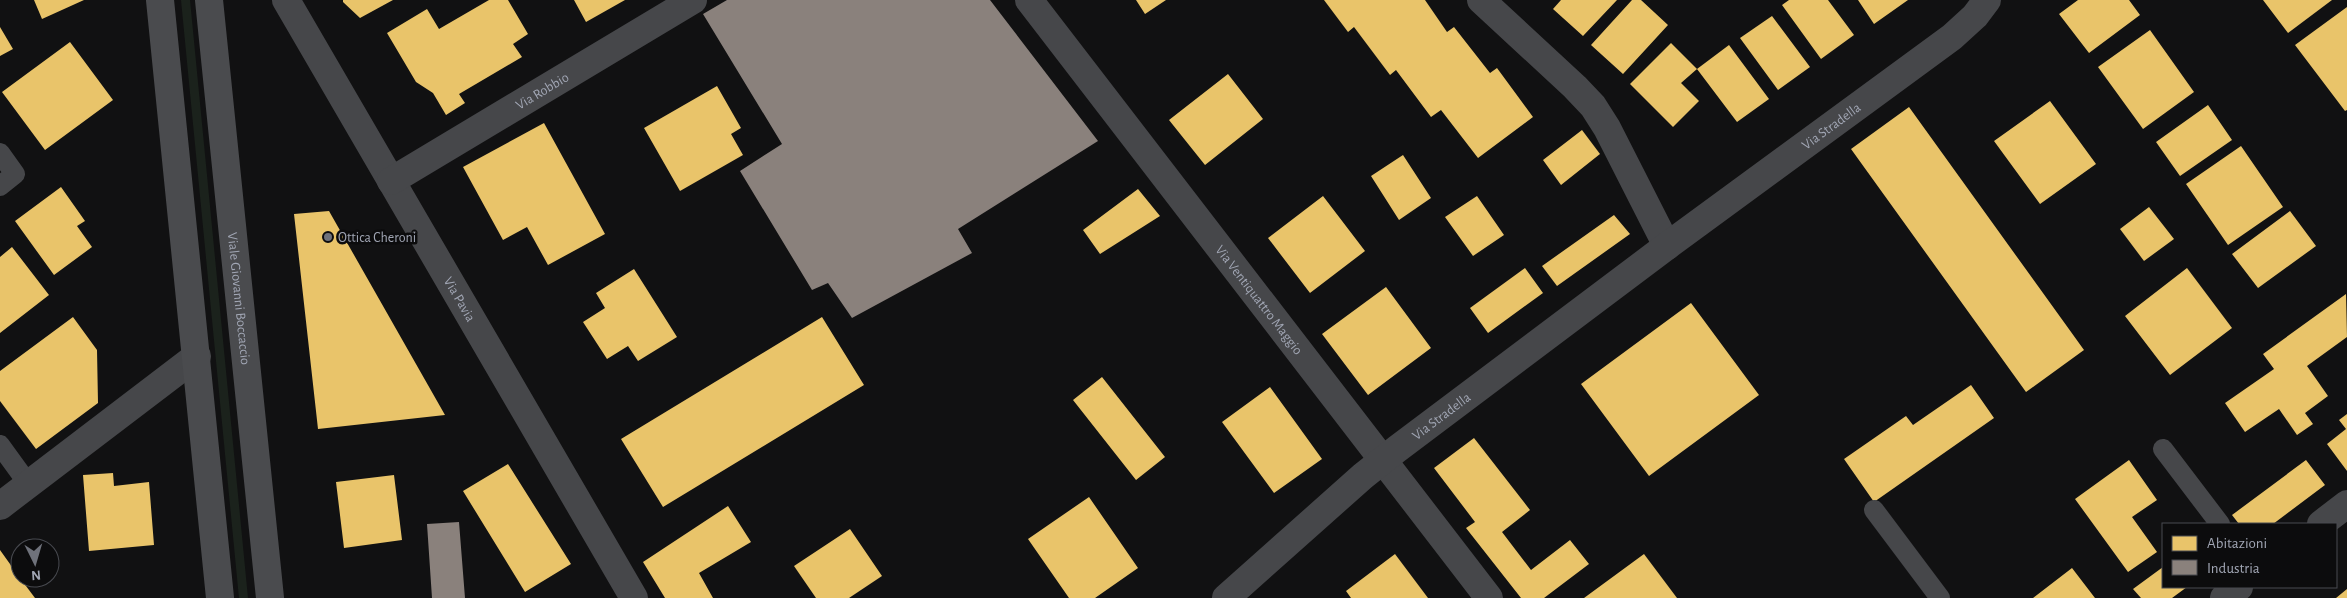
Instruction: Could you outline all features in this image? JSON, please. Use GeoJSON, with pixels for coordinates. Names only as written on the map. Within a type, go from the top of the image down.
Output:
{"type":"FeatureCollection","features":[{"type":"Feature","properties":{"kind":"street"},"geometry":{"type":"LineString","coordinates":[[160,0],[220,598]]}},
{"type":"Feature","properties":{"kind":"street","name":"Viale Giovanni Boccaccio"},"geometry":{"type":"LineString","coordinates":[[209,0],[270,598]]}},
{"type":"Feature","properties":{"kind":"street","name":"Via Pavia"},"geometry":{"type":"LineString","coordinates":[[286,0],[634,598]]}},
{"type":"Feature","properties":{"kind":"street","name":"Via Robbio"},"geometry":{"type":"LineString","coordinates":[[391,181],[693,0]]}},
{"type":"Feature","properties":{"kind":"street","name":"Via Ventiquattro Maggio"},"geometry":{"type":"LineString","coordinates":[[1029,0],[1489,598]]}},
{"type":"Feature","properties":{"kind":"street"},"geometry":{"type":"LineString","coordinates":[[1481,0],[1575,87],[1592,106],[1607,128],[1667,246]]}},
{"type":"Feature","properties":{"kind":"street","name":"Via Stradella"},"geometry":{"type":"LineString","coordinates":[[1226,598],[1382,460],[1667,246],[1952,37],[1975,16],[1987,0]]}},
{"type":"Feature","properties":{"kind":"street"},"geometry":{"type":"LineString","coordinates":[[0,506],[197,356]]}},
{"type":"Feature","properties":{"kind":"street"},"geometry":{"type":"LineString","coordinates":[[2321,523],[2347,504]]}},
{"type":"Feature","properties":{"kind":"street"},"geometry":{"type":"LineString","coordinates":[[2224,598],[2238,588]]}},
{"type":"Feature","properties":{"kind":"lane"},"geometry":{"type":"LineString","coordinates":[[0,153],[15,174],[0,186]]}},
{"type":"Feature","properties":{"kind":"lane"},"geometry":{"type":"LineString","coordinates":[[0,445],[29,484]]}},
{"type":"Feature","properties":{"kind":"lane"},"geometry":{"type":"LineString","coordinates":[[2163,449],[2219,523]]}},
{"type":"Feature","properties":{"kind":"lane"},"geometry":{"type":"LineString","coordinates":[[1874,510],[1940,598]]}},
{"type":"Feature","properties":{"kind":"shaded area"},"geometry":{"type":"Polygon","coordinates":[[[181,0],[190,0],[248,598],[239,598],[181,0]]]}},
{"type":"Feature","properties":{"kind":"building: Abitazioni"},"geometry":{"type":"Polygon","coordinates":[[[34,0],[84,0],[42,19],[34,0]]]}},
{"type":"Feature","properties":{"kind":"building: Abitazioni"},"geometry":{"type":"Polygon","coordinates":[[[343,0],[393,0],[360,18],[343,0]]]}},
{"type":"Feature","properties":{"kind":"building: Abitazioni"},"geometry":{"type":"Polygon","coordinates":[[[489,0],[508,0],[528,34],[513,44],[522,57],[459,94],[465,103],[446,115],[433,93],[416,82],[387,33],[427,9],[439,29],[489,0]]]}},
{"type":"Feature","properties":{"kind":"building: Abitazioni"},"geometry":{"type":"Polygon","coordinates":[[[574,0],[625,0],[586,22],[574,0]]]}},
{"type":"Feature","properties":{"kind":"building: Abitazioni"},"geometry":{"type":"Polygon","coordinates":[[[1136,0],[1166,0],[1145,14],[1136,0]]]}},
{"type":"Feature","properties":{"kind":"building: Abitazioni"},"geometry":{"type":"Polygon","coordinates":[[[1324,0],[1425,0],[1447,32],[1454,27],[1490,73],[1497,68],[1533,117],[1478,158],[1441,110],[1431,117],[1396,70],[1390,75],[1354,27],[1348,32],[1324,0]]]}},
{"type":"Feature","properties":{"kind":"building: Abitazioni"},"geometry":{"type":"Polygon","coordinates":[[[1561,0],[1617,0],[1583,36],[1553,9],[1561,0]]]}},
{"type":"Feature","properties":{"kind":"building: Abitazioni"},"geometry":{"type":"Polygon","coordinates":[[[1632,0],[1641,0],[1668,25],[1623,74],[1591,45],[1632,0]]]}},
{"type":"Feature","properties":{"kind":"building: Abitazioni"},"geometry":{"type":"Polygon","coordinates":[[[1789,0],[1828,0],[1854,35],[1821,59],[1782,5],[1789,0]]]}},
{"type":"Feature","properties":{"kind":"building: Abitazioni"},"geometry":{"type":"Polygon","coordinates":[[[1858,0],[1908,0],[1874,24],[1858,0]]]}},
{"type":"Feature","properties":{"kind":"building: Abitazioni"},"geometry":{"type":"Polygon","coordinates":[[[2078,0],[2129,0],[2140,15],[2089,53],[2059,14],[2078,0]]]}},
{"type":"Feature","properties":{"kind":"building: Abitazioni"},"geometry":{"type":"Polygon","coordinates":[[[2263,0],[2332,0],[2288,33],[2263,0]]]}},
{"type":"Feature","properties":{"kind":"building: Abitazioni"},"geometry":{"type":"Polygon","coordinates":[[[2347,7],[2347,110],[2345,111],[2295,45],[2347,7]]]}},
{"type":"Feature","properties":{"kind":"building: Abitazioni"},"geometry":{"type":"Polygon","coordinates":[[[1772,16],[1810,67],[1778,90],[1740,38],[1772,16]]]}},
{"type":"Feature","properties":{"kind":"building: Abitazioni"},"geometry":{"type":"Polygon","coordinates":[[[0,27],[13,49],[0,56],[0,27]]]}},
{"type":"Feature","properties":{"kind":"building: Abitazioni"},"geometry":{"type":"Polygon","coordinates":[[[2150,30],[2194,92],[2143,129],[2098,67],[2150,30]]]}},
{"type":"Feature","properties":{"kind":"building: Abitazioni"},"geometry":{"type":"Polygon","coordinates":[[[70,42],[113,100],[45,150],[2,92],[70,42]]]}},
{"type":"Feature","properties":{"kind":"building: Abitazioni"},"geometry":{"type":"Polygon","coordinates":[[[1671,43],[1697,69],[1681,83],[1699,101],[1673,127],[1630,84],[1671,43]]]}},
{"type":"Feature","properties":{"kind":"building: Abitazioni"},"geometry":{"type":"Polygon","coordinates":[[[1729,45],[1769,99],[1737,122],[1697,69],[1729,45]]]}},
{"type":"Feature","properties":{"kind":"building: Abitazioni"},"geometry":{"type":"Polygon","coordinates":[[[1228,74],[1263,119],[1205,165],[1169,120],[1228,74]]]}},
{"type":"Feature","properties":{"kind":"building: Abitazioni"},"geometry":{"type":"Polygon","coordinates":[[[717,86],[741,128],[731,134],[743,155],[680,191],[644,128],[717,86]]]}},
{"type":"Feature","properties":{"kind":"building: Abitazioni"},"geometry":{"type":"Polygon","coordinates":[[[2050,101],[2096,164],[2040,204],[1994,141],[2050,101]]]}},
{"type":"Feature","properties":{"kind":"building: Abitazioni"},"geometry":{"type":"Polygon","coordinates":[[[2208,105],[2232,140],[2180,176],[2156,142],[2208,105]]]}},
{"type":"Feature","properties":{"kind":"building: Abitazioni"},"geometry":{"type":"Polygon","coordinates":[[[1909,107],[2084,350],[2026,392],[1851,149],[1909,107]]]}},
{"type":"Feature","properties":{"kind":"building: Abitazioni"},"geometry":{"type":"Polygon","coordinates":[[[544,123],[605,234],[548,265],[527,227],[503,240],[463,167],[544,123]]]}},
{"type":"Feature","properties":{"kind":"building: Abitazioni"},"geometry":{"type":"Polygon","coordinates":[[[1582,130],[1600,154],[1561,185],[1543,160],[1582,130]]]}},
{"type":"Feature","properties":{"kind":"building: Abitazioni"},"geometry":{"type":"Polygon","coordinates":[[[2241,146],[2283,207],[2228,245],[2186,184],[2241,146]]]}},
{"type":"Feature","properties":{"kind":"building: Abitazioni"},"geometry":{"type":"Polygon","coordinates":[[[1403,155],[1431,198],[1399,220],[1371,176],[1403,155]]]}},
{"type":"Feature","properties":{"kind":"building: Abitazioni"},"geometry":{"type":"Polygon","coordinates":[[[61,187],[85,221],[77,226],[92,247],[54,275],[15,221],[61,187]]]}},
{"type":"Feature","properties":{"kind":"building: Abitazioni"},"geometry":{"type":"Polygon","coordinates":[[[1138,189],[1160,216],[1100,254],[1083,230],[1138,189]]]}},
{"type":"Feature","properties":{"kind":"building: Abitazioni"},"geometry":{"type":"Polygon","coordinates":[[[1323,196],[1365,251],[1310,293],[1268,238],[1323,196]]]}},
{"type":"Feature","properties":{"kind":"building: Abitazioni"},"geometry":{"type":"Polygon","coordinates":[[[1477,196],[1504,235],[1473,256],[1445,217],[1477,196]]]}},
{"type":"Feature","properties":{"kind":"building: Abitazioni"},"geometry":{"type":"Polygon","coordinates":[[[2149,207],[2174,239],[2144,261],[2120,229],[2149,207]]]}},
{"type":"Feature","properties":{"kind":"building: Abitazioni"},"geometry":{"type":"Polygon","coordinates":[[[329,211],[445,415],[318,429],[294,214],[329,211]]]}},
{"type":"Feature","properties":{"kind":"building: Abitazioni"},"geometry":{"type":"Polygon","coordinates":[[[2290,211],[2316,246],[2258,288],[2232,254],[2290,211]]]}},
{"type":"Feature","properties":{"kind":"building: Abitazioni"},"geometry":{"type":"Polygon","coordinates":[[[1614,215],[1630,234],[1557,286],[1542,266],[1614,215]]]}},
{"type":"Feature","properties":{"kind":"building: Abitazioni"},"geometry":{"type":"Polygon","coordinates":[[[12,247],[49,295],[0,333],[0,257],[12,247]]]}},
{"type":"Feature","properties":{"kind":"building: Abitazioni"},"geometry":{"type":"Polygon","coordinates":[[[1525,268],[1543,293],[1488,333],[1470,308],[1525,268]]]}},
{"type":"Feature","properties":{"kind":"building: Abitazioni"},"geometry":{"type":"Polygon","coordinates":[[[2187,268],[2232,328],[2170,375],[2125,316],[2187,268]]]}},
{"type":"Feature","properties":{"kind":"building: Abitazioni"},"geometry":{"type":"Polygon","coordinates":[[[634,269],[677,337],[638,361],[628,346],[607,359],[583,322],[605,308],[596,293],[634,269]]]}},
{"type":"Feature","properties":{"kind":"building: Abitazioni"},"geometry":{"type":"Polygon","coordinates":[[[1386,287],[1431,348],[1368,395],[1322,334],[1386,287]]]}},
{"type":"Feature","properties":{"kind":"building: Abitazioni"},"geometry":{"type":"Polygon","coordinates":[[[2346,294],[2347,337],[2307,366],[2328,396],[2305,413],[2313,424],[2297,435],[2279,409],[2245,432],[2225,403],[2274,369],[2263,354],[2346,294]]]}},
{"type":"Feature","properties":{"kind":"building: Abitazioni"},"geometry":{"type":"Polygon","coordinates":[[[1691,303],[1759,395],[1649,476],[1581,384],[1691,303]]]}},
{"type":"Feature","properties":{"kind":"building: Abitazioni"},"geometry":{"type":"Polygon","coordinates":[[[73,317],[97,350],[98,403],[36,449],[0,401],[0,371],[73,317]]]}},
{"type":"Feature","properties":{"kind":"building: Abitazioni"},"geometry":{"type":"Polygon","coordinates":[[[822,317],[864,385],[663,507],[621,439],[822,317]]]}},
{"type":"Feature","properties":{"kind":"building: Abitazioni"},"geometry":{"type":"Polygon","coordinates":[[[1102,377],[1165,457],[1136,480],[1073,400],[1102,377]]]}},
{"type":"Feature","properties":{"kind":"building: Abitazioni"},"geometry":{"type":"Polygon","coordinates":[[[1971,385],[1994,418],[1874,502],[1844,459],[1906,416],[1913,425],[1971,385]]]}},
{"type":"Feature","properties":{"kind":"building: Abitazioni"},"geometry":{"type":"Polygon","coordinates":[[[1270,387],[1322,459],[1274,493],[1222,422],[1270,387]]]}},
{"type":"Feature","properties":{"kind":"building: Abitazioni"},"geometry":{"type":"Polygon","coordinates":[[[2347,414],[2347,471],[2327,444],[2346,429],[2339,420],[2347,414]]]}},
{"type":"Feature","properties":{"kind":"building: Abitazioni"},"geometry":{"type":"Polygon","coordinates":[[[1474,438],[1530,510],[1502,532],[1531,570],[1570,540],[1589,564],[1544,598],[1521,598],[1466,528],[1475,522],[1434,468],[1474,438]]]}},
{"type":"Feature","properties":{"kind":"building: Abitazioni"},"geometry":{"type":"Polygon","coordinates":[[[2129,460],[2157,500],[2132,517],[2157,552],[2128,572],[2075,499],[2129,460]]]}},
{"type":"Feature","properties":{"kind":"building: Abitazioni"},"geometry":{"type":"Polygon","coordinates":[[[2306,460],[2325,485],[2274,523],[2238,523],[2232,515],[2306,460]]]}},
{"type":"Feature","properties":{"kind":"building: Abitazioni"},"geometry":{"type":"Polygon","coordinates":[[[508,464],[571,564],[525,592],[463,491],[508,464]]]}},
{"type":"Feature","properties":{"kind":"building: Abitazioni"},"geometry":{"type":"Polygon","coordinates":[[[113,473],[114,486],[149,482],[154,545],[89,551],[83,475],[113,473]]]}},
{"type":"Feature","properties":{"kind":"building: Abitazioni"},"geometry":{"type":"Polygon","coordinates":[[[394,475],[402,540],[344,548],[336,482],[394,475]]]}},
{"type":"Feature","properties":{"kind":"building: Abitazioni"},"geometry":{"type":"Polygon","coordinates":[[[1089,497],[1138,568],[1095,598],[1069,598],[1028,539],[1089,497]]]}},
{"type":"Feature","properties":{"kind":"building: Abitazioni"},"geometry":{"type":"Polygon","coordinates":[[[728,506],[751,542],[699,573],[713,598],[665,598],[643,562],[728,506]]]}},
{"type":"Feature","properties":{"kind":"building: Abitazioni"},"geometry":{"type":"Polygon","coordinates":[[[850,529],[882,576],[849,598],[816,598],[794,566],[850,529]]]}},
{"type":"Feature","properties":{"kind":"building: Abitazioni"},"geometry":{"type":"Polygon","coordinates":[[[0,550],[10,564],[10,588],[28,588],[35,598],[0,598],[0,550]]]}},
{"type":"Feature","properties":{"kind":"building: Abitazioni"},"geometry":{"type":"Polygon","coordinates":[[[1395,554],[1428,598],[1351,598],[1346,591],[1395,554]]]}},
{"type":"Feature","properties":{"kind":"building: Abitazioni"},"geometry":{"type":"Polygon","coordinates":[[[1644,554],[1677,598],[1584,598],[1644,554]]]}},
{"type":"Feature","properties":{"kind":"building: Abitazioni"},"geometry":{"type":"Polygon","coordinates":[[[2072,568],[2095,598],[2033,598],[2072,568]]]}},
{"type":"Feature","properties":{"kind":"building: Abitazioni"},"geometry":{"type":"Polygon","coordinates":[[[2162,568],[2162,588],[2186,588],[2172,598],[2141,598],[2133,589],[2162,568]]]}},
{"type":"Feature","properties":{"kind":"building: Abitazioni"},"geometry":{"type":"Polygon","coordinates":[[[2347,589],[2347,598],[2336,598],[2347,589]]]}},
{"type":"Feature","properties":{"kind":"building: Industria"},"geometry":{"type":"Polygon","coordinates":[[[727,0],[990,0],[1098,141],[958,229],[972,253],[852,318],[828,283],[812,290],[740,171],[782,144],[703,14],[727,0]]]}},
{"type":"Feature","properties":{"kind":"building: Industria"},"geometry":{"type":"Polygon","coordinates":[[[459,522],[465,598],[432,598],[427,524],[459,522]]]}},
{"type":"Feature","properties":{"kind":"place","name":"Ottica Cheroni"},"geometry":{"type":"Point","coordinates":[328,237]}}]}
